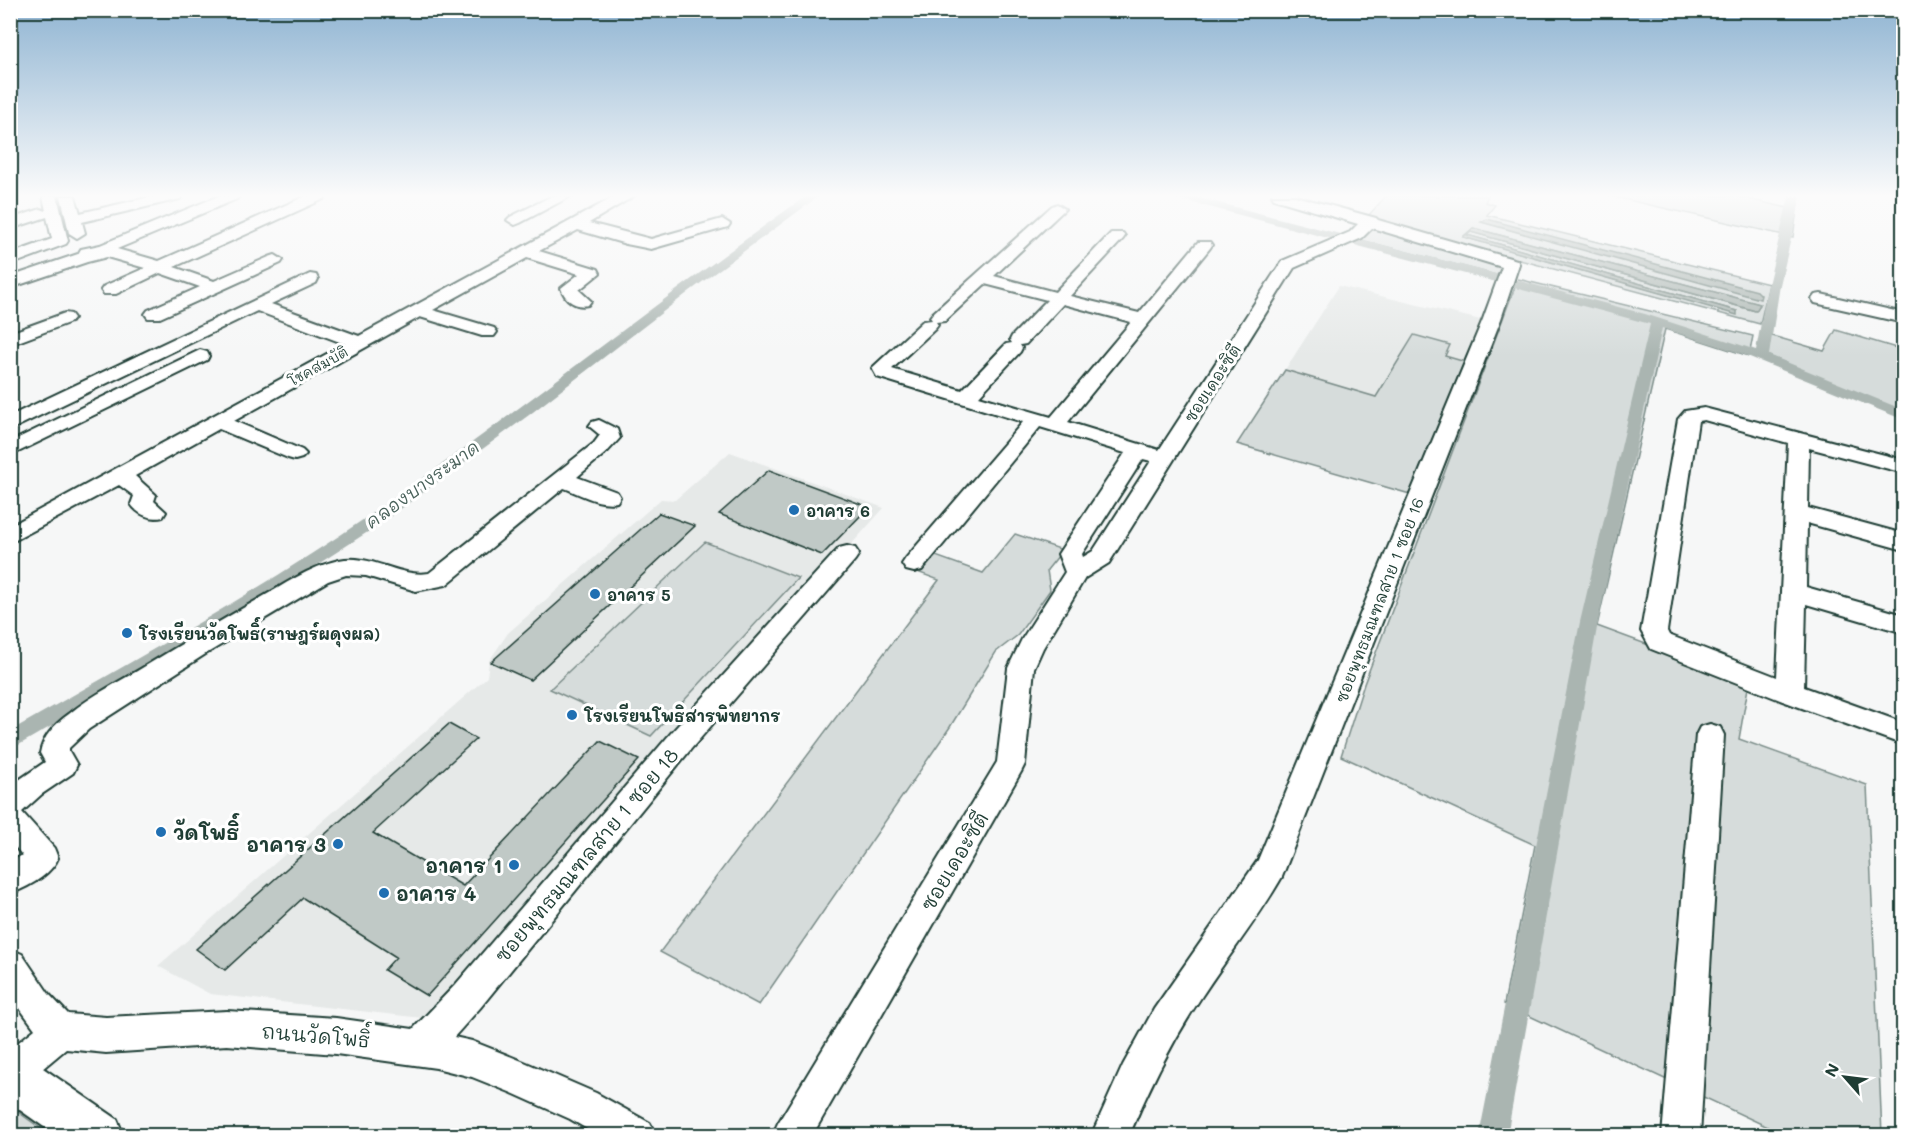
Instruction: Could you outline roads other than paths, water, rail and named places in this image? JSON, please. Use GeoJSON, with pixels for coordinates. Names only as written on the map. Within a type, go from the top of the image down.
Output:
{"type":"FeatureCollection","features":[{"type":"Feature","properties":{"kind":"main road"},"geometry":{"type":"LineString","coordinates":[[10,1073],[100,1136]]}},
{"type":"Feature","properties":{"kind":"street"},"geometry":{"type":"LineString","coordinates":[[10,260],[39,249]]}},
{"type":"Feature","properties":{"kind":"street"},"geometry":{"type":"LineString","coordinates":[[92,249],[128,256],[215,287]]}},
{"type":"Feature","properties":{"kind":"street"},"geometry":{"type":"LineString","coordinates":[[10,284],[102,249]]}},
{"type":"Feature","properties":{"kind":"street"},"geometry":{"type":"LineString","coordinates":[[110,290],[199,249]]}},
{"type":"Feature","properties":{"kind":"street","name":"โชคสมบัติ"},"geometry":{"type":"LineString","coordinates":[[10,536],[530,249]]}},
{"type":"Feature","properties":{"kind":"street"},"geometry":{"type":"LineString","coordinates":[[1012,249],[886,364],[883,371],[1163,458]]}},
{"type":"Feature","properties":{"kind":"street"},"geometry":{"type":"LineString","coordinates":[[966,398],[1104,249]]}},
{"type":"Feature","properties":{"kind":"street"},"geometry":{"type":"LineString","coordinates":[[914,564],[1142,319],[1199,249]]}},
{"type":"Feature","properties":{"kind":"street","name":"ซอยเดอะซิตี"},"geometry":{"type":"LineString","coordinates":[[791,1136],[1011,764],[1021,668],[1031,646],[1077,572],[1101,557],[1288,264],[1322,249]]}},
{"type":"Feature","properties":{"kind":"street","name":"ซอยพุทธมณฑลสาย 1 ซอย 16"},"geometry":{"type":"LineString","coordinates":[[1110,1136],[1137,1073],[1162,1028],[1190,983],[1254,897],[1271,867],[1492,320],[1512,264],[1464,249]]}},
{"type":"Feature","properties":{"kind":"street"},"geometry":{"type":"LineString","coordinates":[[526,252],[599,276],[570,288],[572,295],[582,301]]}},
{"type":"Feature","properties":{"kind":"street"},"geometry":{"type":"LineString","coordinates":[[154,314],[275,260]]}},
{"type":"Feature","properties":{"kind":"street"},"geometry":{"type":"LineString","coordinates":[[981,278],[1142,319]]}},
{"type":"Feature","properties":{"kind":"street"},"geometry":{"type":"LineString","coordinates":[[10,424],[310,279]]}},
{"type":"Feature","properties":{"kind":"street"},"geometry":{"type":"LineString","coordinates":[[1821,298],[1904,318]]}},
{"type":"Feature","properties":{"kind":"street"},"geometry":{"type":"LineString","coordinates":[[257,305],[360,343]]}},
{"type":"Feature","properties":{"kind":"street"},"geometry":{"type":"LineString","coordinates":[[418,311],[488,332]]}},
{"type":"Feature","properties":{"kind":"street"},"geometry":{"type":"LineString","coordinates":[[10,340],[65,318]]}},
{"type":"Feature","properties":{"kind":"street"},"geometry":{"type":"LineString","coordinates":[[10,450],[200,356]]}},
{"type":"Feature","properties":{"kind":"street"},"geometry":{"type":"LineString","coordinates":[[1904,467],[1704,414],[1692,415],[1688,419],[1654,631],[1660,642],[1790,693],[1904,734]]}},
{"type":"Feature","properties":{"kind":"street"},"geometry":{"type":"LineString","coordinates":[[217,421],[295,454]]}},
{"type":"Feature","properties":{"kind":"street"},"geometry":{"type":"LineString","coordinates":[[10,804],[32,785],[63,765],[54,753],[56,743],[79,722],[319,575],[340,568],[364,568],[419,584],[436,579],[563,480],[610,438],[610,433],[599,426]]}},
{"type":"Feature","properties":{"kind":"street"},"geometry":{"type":"LineString","coordinates":[[1790,693],[1799,439]]}},
{"type":"Feature","properties":{"kind":"street"},"geometry":{"type":"LineString","coordinates":[[1077,572],[1070,554],[1138,450]]}},
{"type":"Feature","properties":{"kind":"street"},"geometry":{"type":"LineString","coordinates":[[119,476],[132,483],[145,495],[142,504],[155,512]]}},
{"type":"Feature","properties":{"kind":"street"},"geometry":{"type":"LineString","coordinates":[[563,480],[609,497]]}},
{"type":"Feature","properties":{"kind":"street"},"geometry":{"type":"LineString","coordinates":[[1795,512],[1904,542]]}},
{"type":"Feature","properties":{"kind":"street","name":"ซอยพุทธมณฑลสาย 1 ซอย 18"},"geometry":{"type":"LineString","coordinates":[[420,1047],[468,996],[681,741],[847,554]]}},
{"type":"Feature","properties":{"kind":"street"},"geometry":{"type":"LineString","coordinates":[[1793,592],[1904,624]]}},
{"type":"Feature","properties":{"kind":"street"},"geometry":{"type":"LineString","coordinates":[[1681,1136],[1710,735]]}},
{"type":"Feature","properties":{"kind":"street"},"geometry":{"type":"LineString","coordinates":[[10,819],[43,858],[10,880]]}},
{"type":"Feature","properties":{"kind":"street"},"geometry":{"type":"LineString","coordinates":[[10,965],[37,1006],[60,1031],[10,1073]]}},
{"type":"Feature","properties":{"kind":"street","name":"ถนนวัดโพธิ์"},"geometry":{"type":"LineString","coordinates":[[60,1031],[106,1035],[227,1028],[336,1035],[420,1047],[472,1059],[522,1079],[584,1106],[637,1136]]}},
{"type":"Feature","properties":{"kind":"waterway","name":"คลองบางระมาด"},"geometry":{"type":"LineString","coordinates":[[10,742],[202,630],[374,520],[524,412],[739,249]]}},
{"type":"Feature","properties":{"kind":"waterway"},"geometry":{"type":"LineString","coordinates":[[1386,249],[1496,278]]}},
{"type":"Feature","properties":{"kind":"waterway"},"geometry":{"type":"LineString","coordinates":[[1762,356],[1782,249]]}},
{"type":"Feature","properties":{"kind":"waterway"},"geometry":{"type":"LineString","coordinates":[[1516,284],[1657,322]]}},
{"type":"Feature","properties":{"kind":"waterway"},"geometry":{"type":"LineString","coordinates":[[1493,1136],[1589,622],[1657,322]]}},
{"type":"Feature","properties":{"kind":"waterway"},"geometry":{"type":"LineString","coordinates":[[1657,322],[1745,350],[1904,416]]}},
{"type":"Feature","properties":{"kind":"place","name":"อาคาร 6"},"geometry":{"type":"Point","coordinates":[794,510]}},
{"type":"Feature","properties":{"kind":"place","name":"อาคาร 5"},"geometry":{"type":"Point","coordinates":[595,594]}},
{"type":"Feature","properties":{"kind":"place","name":"โรงเรียนวัดโพธิ์(ราษฎร์ผดุงผล)"},"geometry":{"type":"Point","coordinates":[127,633]}},
{"type":"Feature","properties":{"kind":"place","name":"โรงเรียนโพธิสารพิทยากร"},"geometry":{"type":"Point","coordinates":[572,715]}},
{"type":"Feature","properties":{"kind":"place","name":"วัดโพธิ์"},"geometry":{"type":"Point","coordinates":[161,832]}},
{"type":"Feature","properties":{"kind":"place","name":"อาคาร 3"},"geometry":{"type":"Point","coordinates":[338,844]}},
{"type":"Feature","properties":{"kind":"place","name":"อาคาร 1"},"geometry":{"type":"Point","coordinates":[514,865]}},
{"type":"Feature","properties":{"kind":"place","name":"อาคาร 4"},"geometry":{"type":"Point","coordinates":[384,893]}}]}
